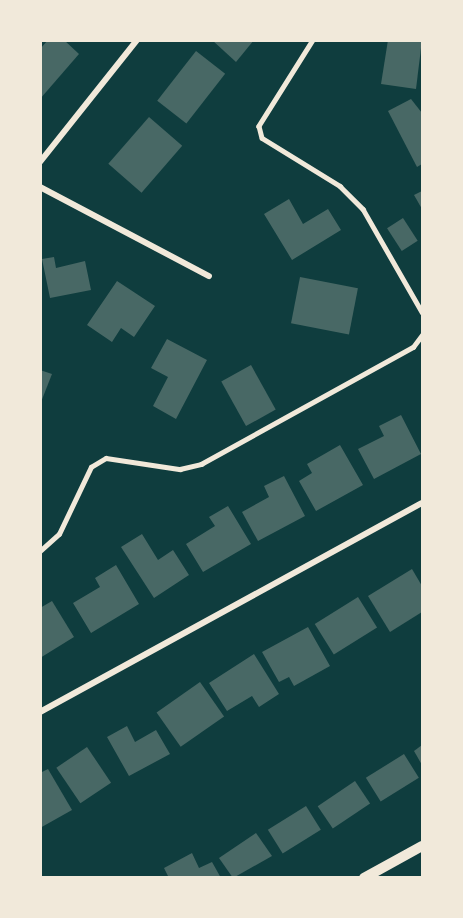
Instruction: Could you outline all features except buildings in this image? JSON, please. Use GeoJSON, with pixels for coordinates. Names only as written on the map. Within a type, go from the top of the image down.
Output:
{"type":"FeatureCollection","features":[{"type":"Feature","properties":{"kind":"street"},"geometry":{"type":"LineString","coordinates":[[40,162],[137,40]]}},
{"type":"Feature","properties":{"kind":"street"},"geometry":{"type":"LineString","coordinates":[[40,188],[209,276]]}},
{"type":"Feature","properties":{"kind":"street"},"geometry":{"type":"LineString","coordinates":[[40,712],[423,503]]}},
{"type":"Feature","properties":{"kind":"street"},"geometry":{"type":"LineString","coordinates":[[364,878],[423,846]]}},
{"type":"Feature","properties":{"kind":"lane"},"geometry":{"type":"LineString","coordinates":[[313,40],[259,126],[262,138],[340,186],[363,209],[423,312]]}},
{"type":"Feature","properties":{"kind":"lane"},"geometry":{"type":"LineString","coordinates":[[40,551],[59,534],[91,467],[106,458],[180,469],[201,464],[413,347],[423,335]]}}]}
